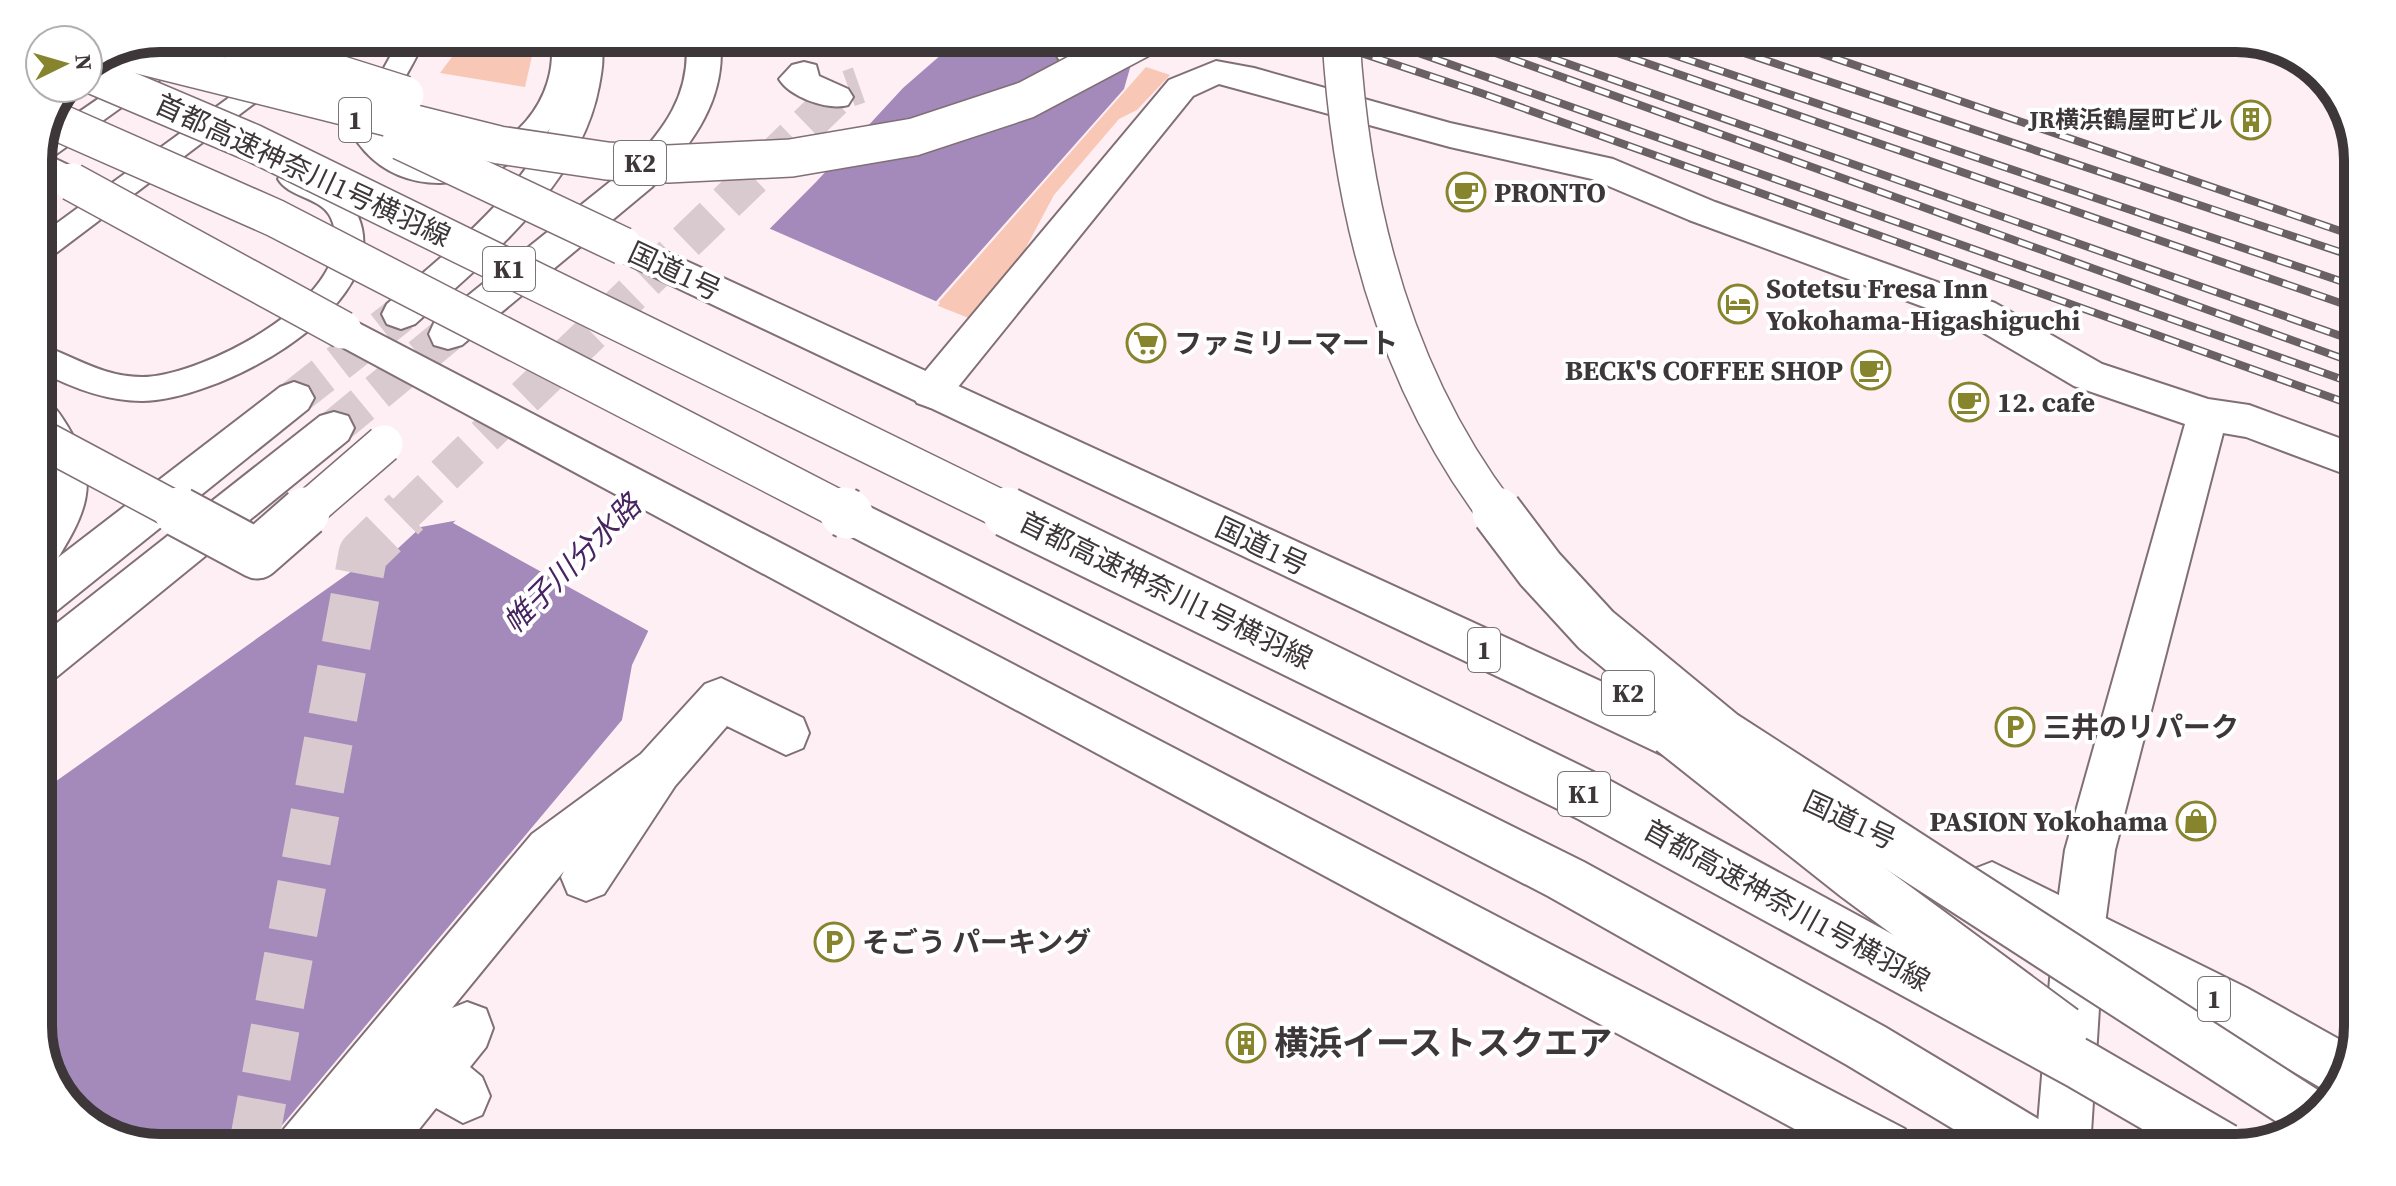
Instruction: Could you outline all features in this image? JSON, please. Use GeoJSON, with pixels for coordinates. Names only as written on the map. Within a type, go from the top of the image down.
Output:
{"type":"FeatureCollection","features":[{"type":"Feature","properties":{"kind":"main road","name":"国道1号"},"geometry":{"type":"LineString","coordinates":[[201,52],[541,207],[1960,871],[2229,1006],[2336,1067]]}},
{"type":"Feature","properties":{"kind":"main road","name":"K2"},"geometry":{"type":"LineString","coordinates":[[271,52],[495,119],[642,138],[719,139],[793,134],[870,121],[945,102],[1013,79],[1068,52]]}},
{"type":"Feature","properties":{"kind":"main road"},"geometry":{"type":"LineString","coordinates":[[297,52],[418,118],[541,207]]}},
{"type":"Feature","properties":{"kind":"main road"},"geometry":{"type":"LineString","coordinates":[[401,314],[495,225],[562,141],[584,93],[586,52]]}},
{"type":"Feature","properties":{"kind":"main road"},"geometry":{"type":"LineString","coordinates":[[448,334],[639,178],[666,151],[693,110],[705,75],[704,52]]}},
{"type":"Feature","properties":{"kind":"main road","name":"K2"},"geometry":{"type":"LineString","coordinates":[[137,55],[494,143],[635,163],[712,164],[793,158],[877,143],[955,124],[1024,101],[1119,52]]}},
{"type":"Feature","properties":{"kind":"main road","name":"K2"},"geometry":{"type":"LineString","coordinates":[[1317,52],[1319,122],[1325,167],[1347,263],[1368,322],[1395,387],[1430,455],[1521,585],[1599,667],[1713,765],[1856,877],[2204,1134]]}},
{"type":"Feature","properties":{"kind":"main road","name":"K2"},"geometry":{"type":"LineString","coordinates":[[1342,52],[1350,166],[1372,261],[1392,318],[1418,379],[1454,446],[1494,509],[1543,572],[1596,630],[1656,683],[1722,734],[2304,1110]]}},
{"type":"Feature","properties":{"kind":"main road"},"geometry":{"type":"LineString","coordinates":[[931,392],[1181,88],[1216,72],[1254,79],[1450,135],[1600,168],[1702,211],[1981,313],[2088,375],[2208,415],[2249,421],[2344,457]]}},
{"type":"Feature","properties":{"kind":"main road"},"geometry":{"type":"LineString","coordinates":[[804,73],[796,79],[841,88]]}},
{"type":"Feature","properties":{"kind":"main road","name":"首都高速神奈川1号横羽線"},"geometry":{"type":"LineString","coordinates":[[104,80],[253,143],[1589,797],[2081,1065],[2199,1134]]}},
{"type":"Feature","properties":{"kind":"main road","name":"首都高速神奈川1号横羽線"},"geometry":{"type":"LineString","coordinates":[[59,123],[275,218],[1566,879],[1866,1046],[2013,1134]]}},
{"type":"Feature","properties":{"kind":"main road"},"geometry":{"type":"LineString","coordinates":[[55,178],[1859,1134]]}},
{"type":"Feature","properties":{"kind":"main road"},"geometry":{"type":"LineString","coordinates":[[52,588],[294,398]]}},
{"type":"Feature","properties":{"kind":"main road"},"geometry":{"type":"LineString","coordinates":[[2064,1134],[2079,931],[2090,850],[2208,415]]}},
{"type":"Feature","properties":{"kind":"main road"},"geometry":{"type":"LineString","coordinates":[[52,654],[334,428]]}},
{"type":"Feature","properties":{"kind":"main road"},"geometry":{"type":"LineString","coordinates":[[52,454],[257,554],[384,444]]}},
{"type":"Feature","properties":{"kind":"main road"},"geometry":{"type":"LineString","coordinates":[[586,877],[658,770],[721,699],[786,733]]}},
{"type":"Feature","properties":{"kind":"main road"},"geometry":{"type":"LineString","coordinates":[[315,1134],[549,851],[658,770]]}},
{"type":"Feature","properties":{"kind":"main road"},"geometry":{"type":"LineString","coordinates":[[386,1134],[448,1083],[467,1028]]}},
{"type":"Feature","properties":{"kind":"lane"},"geometry":{"type":"LineString","coordinates":[[54,142],[185,52]]}},
{"type":"Feature","properties":{"kind":"lane"},"geometry":{"type":"LineString","coordinates":[[52,242],[309,52]]}},
{"type":"Feature","properties":{"kind":"lane"},"geometry":{"type":"LineString","coordinates":[[406,52],[399,70],[373,107],[366,134],[381,154],[408,171],[446,174],[494,161],[532,135],[557,94],[567,52]]}},
{"type":"Feature","properties":{"kind":"lane"},"geometry":{"type":"LineString","coordinates":[[52,364],[74,376],[120,388],[158,388],[206,376],[252,355],[295,325],[336,288],[352,243],[345,216],[324,195],[235,151]]}},
{"type":"Feature","properties":{"kind":"lane"},"geometry":{"type":"LineString","coordinates":[[52,425],[57,431],[73,481],[52,538]]}},
{"type":"Feature","properties":{"kind":"shaded area"},"geometry":{"type":"Polygon","coordinates":[[[456,52],[533,52],[525,87],[440,73],[456,52]]]}},
{"type":"Feature","properties":{"kind":"shaded area"},"geometry":{"type":"Polygon","coordinates":[[[1146,67],[1170,75],[1137,110],[1119,119],[1054,195],[1015,268],[971,319],[936,305],[1146,67]]]}},
{"type":"Feature","properties":{"kind":"water","name":"帷子川分水路"},"geometry":{"type":"Polygon","coordinates":[[[1149,52],[1132,61],[1124,89],[653,621],[632,665],[622,720],[275,1134],[146,1133],[112,1123],[100,1116],[70,1086],[54,1047],[52,784],[352,571],[379,566],[421,527],[486,515],[816,182],[903,88],[942,54],[1149,52]]]}},
{"type":"Feature","properties":{"kind":"pier"},"geometry":{"type":"Polygon","coordinates":[[[766,227],[940,303],[656,623],[652,633],[453,523],[460,516],[484,511],[766,227]]]}},
{"type":"Feature","properties":{"kind":"tunnel"},"geometry":{"type":"LineString","coordinates":[[404,514],[842,91],[859,85]]}},
{"type":"Feature","properties":{"kind":"tunnel"},"geometry":{"type":"LineString","coordinates":[[294,398],[401,314]]}},
{"type":"Feature","properties":{"kind":"tunnel"},"geometry":{"type":"LineString","coordinates":[[334,428],[448,334]]}},
{"type":"Feature","properties":{"kind":"tunnel"},"geometry":{"type":"LineString","coordinates":[[256,1134],[363,554],[406,512]]}},
{"type":"Feature","properties":{"kind":"railway"},"geometry":{"type":"LineString","coordinates":[[1358,52],[1481,93],[2344,402]]}},
{"type":"Feature","properties":{"kind":"railway"},"geometry":{"type":"LineString","coordinates":[[1416,52],[2344,380]]}},
{"type":"Feature","properties":{"kind":"railway"},"geometry":{"type":"LineString","coordinates":[[1493,52],[2344,359]]}},
{"type":"Feature","properties":{"kind":"railway"},"geometry":{"type":"LineString","coordinates":[[1535,52],[2344,337]]}},
{"type":"Feature","properties":{"kind":"railway"},"geometry":{"type":"LineString","coordinates":[[1615,52],[2344,304]]}},
{"type":"Feature","properties":{"kind":"railway"},"geometry":{"type":"LineString","coordinates":[[1665,52],[2344,282]]}},
{"type":"Feature","properties":{"kind":"railway"},"geometry":{"type":"LineString","coordinates":[[1741,52],[2344,253]]}},
{"type":"Feature","properties":{"kind":"railway"},"geometry":{"type":"LineString","coordinates":[[1817,52],[2344,232]]}},
{"type":"Feature","properties":{"kind":"place","name":"JR横浜鶴屋町ビル"},"geometry":{"type":"Point","coordinates":[2251,120]}},
{"type":"Feature","properties":{"kind":"place","name":"PRONTO"},"geometry":{"type":"Point","coordinates":[1466,192]}},
{"type":"Feature","properties":{"kind":"place","name":"Sotetsu Fresa Inn Yokohama-Higashiguchi"},"geometry":{"type":"Point","coordinates":[1738,304]}},
{"type":"Feature","properties":{"kind":"place","name":"ファミリーマート"},"geometry":{"type":"Point","coordinates":[1146,343]}},
{"type":"Feature","properties":{"kind":"place","name":"BECK'S COFFEE SHOP"},"geometry":{"type":"Point","coordinates":[1871,370]}},
{"type":"Feature","properties":{"kind":"place","name":"12. cafe"},"geometry":{"type":"Point","coordinates":[1969,402]}},
{"type":"Feature","properties":{"kind":"place","name":"三井のリパーク"},"geometry":{"type":"Point","coordinates":[2015,727]}},
{"type":"Feature","properties":{"kind":"place","name":"PASION Yokohama"},"geometry":{"type":"Point","coordinates":[2196,821]}},
{"type":"Feature","properties":{"kind":"place","name":"そごう パーキング"},"geometry":{"type":"Point","coordinates":[834,942]}},
{"type":"Feature","properties":{"kind":"place","name":"横浜イーストスクエア"},"geometry":{"type":"Point","coordinates":[1246,1043]}}]}
